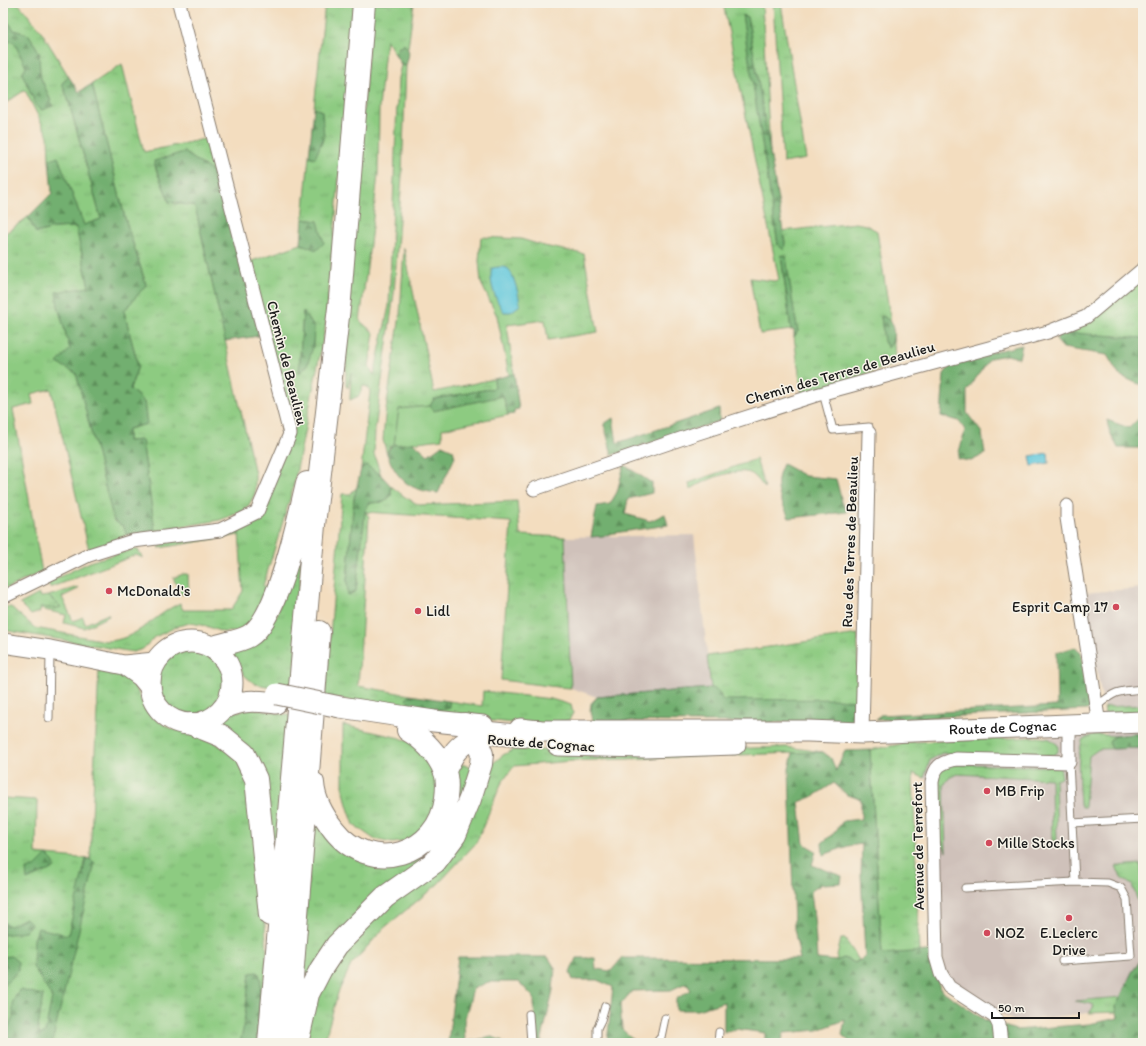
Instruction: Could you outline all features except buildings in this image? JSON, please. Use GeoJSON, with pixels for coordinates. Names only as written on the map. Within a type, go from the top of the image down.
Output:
{"type":"FeatureCollection","features":[{"type":"Feature","properties":{"kind":"highway"},"geometry":{"type":"LineString","coordinates":[[269,1043],[314,526],[340,299],[364,3]]}},
{"type":"Feature","properties":{"kind":"highway"},"geometry":{"type":"LineString","coordinates":[[287,1043],[338,386],[340,299]]}},
{"type":"Feature","properties":{"kind":"highway"},"geometry":{"type":"LineString","coordinates":[[214,648],[250,636],[264,622],[274,601],[289,556],[311,467],[325,350],[340,299]]}},
{"type":"Feature","properties":{"kind":"highway"},"geometry":{"type":"LineString","coordinates":[[192,724],[222,736],[244,754],[256,779],[275,968]]}},
{"type":"Feature","properties":{"kind":"highway"},"geometry":{"type":"LineString","coordinates":[[311,749],[313,785],[317,804],[325,819],[346,843],[366,854],[390,856],[403,852],[425,840],[433,833],[445,808],[447,794],[444,770],[427,745],[418,736],[408,730]]}},
{"type":"Feature","properties":{"kind":"highway"},"geometry":{"type":"LineString","coordinates":[[444,770],[452,754],[461,744],[469,731]]}},
{"type":"Feature","properties":{"kind":"highway"},"geometry":{"type":"LineString","coordinates":[[469,731],[523,736],[538,731]]}},
{"type":"Feature","properties":{"kind":"highway"},"geometry":{"type":"LineString","coordinates":[[297,1043],[308,994],[321,969],[337,945],[385,897],[435,862],[455,835],[470,799],[481,764],[482,754],[478,744],[469,731]]}},
{"type":"Feature","properties":{"kind":"highway"},"geometry":{"type":"LineString","coordinates":[[481,764],[492,753],[509,742]]}},
{"type":"Feature","properties":{"kind":"main road"},"geometry":{"type":"LineString","coordinates":[[188,641],[202,642],[214,648],[221,653],[227,661],[233,678],[233,688],[230,699],[225,708],[216,716],[205,722],[192,724],[180,723],[168,717],[159,709],[152,698],[150,673],[155,662],[164,651],[175,644],[188,641]]}},
{"type":"Feature","properties":{"kind":"main road"},"geometry":{"type":"LineString","coordinates":[[3,643],[50,650],[124,665],[155,662]]}},
{"type":"Feature","properties":{"kind":"main road"},"geometry":{"type":"LineString","coordinates":[[124,665],[141,677],[150,688]]}},
{"type":"Feature","properties":{"kind":"main road","name":"Route de Cognac"},"geometry":{"type":"LineString","coordinates":[[233,678],[276,699],[339,712],[408,730],[469,731]]}},
{"type":"Feature","properties":{"kind":"main road","name":"Route de Cognac"},"geometry":{"type":"LineString","coordinates":[[225,708],[236,702],[276,699]]}},
{"type":"Feature","properties":{"kind":"main road","name":"Route de Cognac"},"geometry":{"type":"LineString","coordinates":[[339,712],[407,718],[469,731],[509,742],[609,747],[695,746],[817,740],[862,734],[1069,725],[1098,715],[1143,722]]}},
{"type":"Feature","properties":{"kind":"main road","name":"Route de Cognac"},"geometry":{"type":"LineString","coordinates":[[538,731],[808,731],[862,734]]}},
{"type":"Feature","properties":{"kind":"street","name":"Chemin de Beaulieu"},"geometry":{"type":"LineString","coordinates":[[3,597],[89,556],[133,541],[220,530],[257,512],[290,434],[178,3]]}},
{"type":"Feature","properties":{"kind":"street","name":"Chemin des Terres de Beaulieu"},"geometry":{"type":"LineString","coordinates":[[534,489],[695,434],[823,393],[1048,332],[1086,317],[1143,269]]}},
{"type":"Feature","properties":{"kind":"street","name":"Rue des Terres de Beaulieu"},"geometry":{"type":"LineString","coordinates":[[862,734],[869,433]]}},
{"type":"Feature","properties":{"kind":"street"},"geometry":{"type":"LineString","coordinates":[[1067,506],[1067,518],[1098,715]]}},
{"type":"Feature","properties":{"kind":"street"},"geometry":{"type":"LineString","coordinates":[[1069,725],[1069,762]]}},
{"type":"Feature","properties":{"kind":"street","name":"Avenue de Terrefort"},"geometry":{"type":"LineString","coordinates":[[1001,1043],[999,1025],[995,1017],[950,987],[941,974],[936,957],[932,782],[934,771],[944,762],[956,759],[1069,762]]}},
{"type":"Feature","properties":{"kind":"lane","name":"Rue des Terres de Beaulieu"},"geometry":{"type":"LineString","coordinates":[[823,393],[833,430],[870,427],[869,433]]}},
{"type":"Feature","properties":{"kind":"lane"},"geometry":{"type":"LineString","coordinates":[[49,718],[50,650]]}},
{"type":"Feature","properties":{"kind":"lane"},"geometry":{"type":"LineString","coordinates":[[1098,715],[1108,696],[1118,691],[1143,689]]}},
{"type":"Feature","properties":{"kind":"lane"},"geometry":{"type":"LineString","coordinates":[[1069,762],[1075,882]]}},
{"type":"Feature","properties":{"kind":"lane"},"geometry":{"type":"LineString","coordinates":[[1072,823],[1143,819]]}},
{"type":"Feature","properties":{"kind":"lane"},"geometry":{"type":"LineString","coordinates":[[966,888],[1075,882],[1108,883],[1121,888],[1127,899],[1131,956],[1062,961]]}},
{"type":"Feature","properties":{"kind":"lane"},"geometry":{"type":"LineString","coordinates":[[597,1043],[597,1028],[605,1006]]}},
{"type":"Feature","properties":{"kind":"lane"},"geometry":{"type":"LineString","coordinates":[[529,1014],[531,1043]]}},
{"type":"Feature","properties":{"kind":"lane"},"geometry":{"type":"LineString","coordinates":[[656,1043],[661,1037],[665,1018]]}},
{"type":"Feature","properties":{"kind":"lane"},"geometry":{"type":"LineString","coordinates":[[718,1043],[719,1032]]}},
{"type":"Feature","properties":{"kind":"shaded area"},"geometry":{"type":"Polygon","coordinates":[[[694,535],[711,688],[597,697],[571,688],[565,537],[694,535]]]}},
{"type":"Feature","properties":{"kind":"shaded area"},"geometry":{"type":"Polygon","coordinates":[[[1143,588],[1143,993],[1117,1012],[1089,1013],[1014,1021],[989,1008],[956,987],[943,970],[933,783],[913,773],[911,742],[1107,734],[1105,714],[1082,593],[1143,588]]]}},
{"type":"Feature","properties":{"kind":"green space"},"geometry":{"type":"Polygon","coordinates":[[[3,3],[18,3],[41,31],[69,77],[62,83],[68,99],[101,219],[84,225],[58,158],[49,160],[48,136],[25,90],[3,105],[3,38],[5,41],[14,41],[26,67],[22,73],[37,107],[53,106],[40,76],[39,52],[29,35],[14,30],[3,15],[3,3]]]}},
{"type":"Feature","properties":{"kind":"green space"},"geometry":{"type":"Polygon","coordinates":[[[325,3],[354,3],[325,329],[293,489],[263,586],[267,588],[261,612],[237,632],[222,632],[206,626],[190,623],[178,626],[155,637],[143,649],[133,652],[3,630],[3,607],[11,607],[35,628],[106,641],[117,640],[136,632],[180,603],[183,610],[231,610],[243,591],[239,533],[170,542],[250,524],[260,513],[294,428],[246,263],[301,244],[317,250],[318,221],[303,219],[309,156],[314,158],[322,111],[314,108],[325,3]],[[303,312],[299,373],[307,366],[303,312]]]}},
{"type":"Feature","properties":{"kind":"green space"},"geometry":{"type":"Polygon","coordinates":[[[372,3],[414,3],[408,48],[404,44],[399,47],[395,54],[386,39],[379,108],[378,175],[360,321],[374,333],[369,367],[374,375],[389,306],[398,78],[401,65],[406,66],[402,175],[394,293],[375,430],[374,454],[381,475],[366,466],[361,469],[370,392],[368,387],[363,386],[359,396],[350,400],[351,372],[348,388],[346,386],[351,262],[372,3]]]}},
{"type":"Feature","properties":{"kind":"green space"},"geometry":{"type":"Polygon","coordinates":[[[723,3],[762,3],[770,152],[747,17],[743,15],[778,245],[785,243],[783,231],[856,223],[866,225],[877,231],[891,323],[885,317],[881,317],[884,339],[892,344],[893,333],[895,355],[890,366],[802,395],[794,337],[798,331],[781,255],[791,330],[760,334],[750,278],[774,281],[779,280],[723,3]]]}},
{"type":"Feature","properties":{"kind":"green space"},"geometry":{"type":"Polygon","coordinates":[[[773,3],[781,3],[806,159],[783,163],[773,3]]]}},
{"type":"Feature","properties":{"kind":"green space"},"geometry":{"type":"Polygon","coordinates":[[[3,15],[14,30],[29,35],[39,52],[40,76],[53,106],[42,110],[37,107],[22,73],[26,67],[14,42],[5,41],[3,38],[3,15]]]}},
{"type":"Feature","properties":{"kind":"green space"},"geometry":{"type":"Polygon","coordinates":[[[742,15],[747,17],[749,25],[785,243],[784,250],[778,245],[742,15]]]}},
{"type":"Feature","properties":{"kind":"green space"},"geometry":{"type":"Polygon","coordinates":[[[404,44],[409,52],[406,66],[401,65],[395,54],[399,47],[404,44]]]}},
{"type":"Feature","properties":{"kind":"green space"},"geometry":{"type":"Polygon","coordinates":[[[122,64],[144,152],[213,137],[227,191],[216,193],[213,172],[184,152],[154,162],[169,202],[195,206],[255,474],[255,494],[246,510],[220,520],[155,531],[142,440],[128,441],[128,429],[146,424],[144,402],[130,389],[138,366],[124,311],[146,284],[125,218],[92,84],[122,64]]]}},
{"type":"Feature","properties":{"kind":"green space"},"geometry":{"type":"Polygon","coordinates":[[[69,77],[79,92],[92,84],[125,218],[146,285],[124,311],[138,366],[130,389],[144,402],[147,424],[128,429],[128,441],[142,440],[155,531],[127,535],[123,526],[114,521],[76,373],[57,363],[70,349],[58,306],[56,292],[89,287],[76,227],[54,228],[36,233],[28,217],[52,193],[49,160],[58,157],[84,225],[101,219],[68,99],[62,83],[69,77]]]}},
{"type":"Feature","properties":{"kind":"green space"},"geometry":{"type":"Polygon","coordinates":[[[314,108],[322,111],[324,137],[315,158],[309,156],[314,108]]]}},
{"type":"Feature","properties":{"kind":"green space"},"geometry":{"type":"Polygon","coordinates":[[[184,152],[213,172],[216,193],[227,191],[259,336],[225,341],[195,206],[169,202],[154,161],[184,152]]]}},
{"type":"Feature","properties":{"kind":"green space"},"geometry":{"type":"Polygon","coordinates":[[[28,217],[36,233],[54,228],[76,227],[89,287],[58,306],[114,521],[123,526],[127,535],[89,550],[51,389],[31,394],[33,404],[13,409],[42,572],[3,590],[3,235],[28,217]]]}},
{"type":"Feature","properties":{"kind":"green space"},"geometry":{"type":"Polygon","coordinates":[[[303,219],[318,221],[324,243],[317,250],[301,244],[303,219]]]}},
{"type":"Feature","properties":{"kind":"green space"},"geometry":{"type":"Polygon","coordinates":[[[481,237],[521,239],[544,246],[584,254],[598,332],[548,340],[545,320],[507,325],[514,374],[509,375],[497,316],[481,283],[479,261],[481,237]]]}},
{"type":"Feature","properties":{"kind":"green space"},"geometry":{"type":"Polygon","coordinates":[[[404,248],[434,392],[494,379],[495,388],[434,399],[430,406],[399,409],[394,445],[389,447],[387,454],[383,440],[385,416],[400,315],[404,248]]]}},
{"type":"Feature","properties":{"kind":"green space"},"geometry":{"type":"Polygon","coordinates":[[[781,255],[786,256],[798,331],[794,337],[794,330],[791,330],[781,255]]]}},
{"type":"Feature","properties":{"kind":"green space"},"geometry":{"type":"Polygon","coordinates":[[[1143,269],[1143,338],[1048,332],[1086,317],[1143,269]]]}},
{"type":"Feature","properties":{"kind":"green space"},"geometry":{"type":"Polygon","coordinates":[[[303,311],[314,327],[313,347],[307,366],[299,373],[303,311]]]}},
{"type":"Feature","properties":{"kind":"green space"},"geometry":{"type":"Polygon","coordinates":[[[881,316],[886,318],[892,325],[893,340],[888,348],[884,342],[881,316]]]}},
{"type":"Feature","properties":{"kind":"green space"},"geometry":{"type":"Polygon","coordinates":[[[1060,332],[1143,338],[1143,385],[1119,375],[1107,355],[1063,348],[1056,340],[1060,332]]]}},
{"type":"Feature","properties":{"kind":"green space"},"geometry":{"type":"Polygon","coordinates":[[[1022,345],[1019,358],[1007,355],[990,358],[967,391],[967,413],[982,433],[985,454],[971,461],[958,459],[965,430],[959,421],[941,416],[944,374],[951,365],[985,354],[1022,345]]]}},
{"type":"Feature","properties":{"kind":"green space"},"geometry":{"type":"Polygon","coordinates":[[[514,374],[519,409],[514,410],[514,414],[508,415],[503,396],[434,411],[430,406],[434,399],[495,388],[494,379],[514,374]]]}},
{"type":"Feature","properties":{"kind":"green space"},"geometry":{"type":"Polygon","coordinates":[[[503,396],[508,415],[442,429],[442,439],[394,445],[399,409],[430,406],[434,411],[503,396]]]}},
{"type":"Feature","properties":{"kind":"green space"},"geometry":{"type":"Polygon","coordinates":[[[719,409],[720,421],[612,455],[604,424],[613,418],[617,443],[719,409]]]}},
{"type":"Feature","properties":{"kind":"green space"},"geometry":{"type":"Polygon","coordinates":[[[1143,414],[1143,448],[1118,448],[1109,430],[1107,420],[1129,428],[1143,414]]]}},
{"type":"Feature","properties":{"kind":"green space"},"geometry":{"type":"Polygon","coordinates":[[[411,442],[428,455],[442,445],[453,450],[455,457],[438,493],[428,492],[412,486],[400,477],[391,463],[387,454],[391,447],[396,444],[411,442]]]}},
{"type":"Feature","properties":{"kind":"green space"},"geometry":{"type":"Polygon","coordinates":[[[756,459],[765,488],[752,474],[738,472],[729,473],[711,479],[695,486],[690,490],[689,483],[756,459]]]}},
{"type":"Feature","properties":{"kind":"green space"},"geometry":{"type":"Polygon","coordinates":[[[783,464],[805,476],[836,479],[842,502],[847,512],[789,518],[778,492],[778,479],[783,464]]]}},
{"type":"Feature","properties":{"kind":"green space"},"geometry":{"type":"Polygon","coordinates":[[[366,465],[381,475],[391,486],[391,496],[384,502],[369,503],[365,512],[356,591],[348,595],[347,580],[354,499],[361,469],[366,465]]]}},
{"type":"Feature","properties":{"kind":"green space"},"geometry":{"type":"Polygon","coordinates":[[[624,465],[652,483],[652,493],[628,499],[625,514],[650,521],[665,514],[668,525],[591,537],[597,506],[610,504],[617,492],[624,465]]]}},
{"type":"Feature","properties":{"kind":"green space"},"geometry":{"type":"Polygon","coordinates":[[[391,486],[405,497],[419,505],[517,501],[520,535],[565,537],[571,688],[501,680],[511,522],[366,512],[369,517],[358,686],[410,695],[406,699],[450,708],[449,701],[482,706],[483,691],[551,699],[571,705],[573,713],[569,720],[558,723],[522,724],[421,713],[325,696],[342,494],[350,494],[357,487],[354,499],[347,580],[348,595],[356,591],[365,512],[369,503],[384,502],[391,496],[391,486]]]}},
{"type":"Feature","properties":{"kind":"green space"},"geometry":{"type":"Polygon","coordinates":[[[303,522],[294,691],[255,684],[245,676],[228,646],[277,615],[303,522]]]}},
{"type":"Feature","properties":{"kind":"green space"},"geometry":{"type":"Polygon","coordinates":[[[239,532],[239,535],[159,548],[160,545],[170,542],[239,532]]]}},
{"type":"Feature","properties":{"kind":"green space"},"geometry":{"type":"Polygon","coordinates":[[[135,549],[138,550],[143,558],[136,555],[50,588],[47,583],[92,561],[135,549]]]}},
{"type":"Feature","properties":{"kind":"green space"},"geometry":{"type":"Polygon","coordinates":[[[183,574],[188,574],[189,594],[181,594],[173,578],[183,574]]]}},
{"type":"Feature","properties":{"kind":"green space"},"geometry":{"type":"Polygon","coordinates":[[[78,587],[78,589],[62,597],[73,621],[83,617],[85,624],[108,614],[109,616],[84,628],[64,623],[66,615],[40,609],[41,607],[55,609],[61,607],[48,596],[78,587]]]}},
{"type":"Feature","properties":{"kind":"green space"},"geometry":{"type":"Polygon","coordinates":[[[39,594],[41,597],[48,596],[61,607],[55,609],[41,607],[40,612],[31,615],[20,604],[39,594]]]}},
{"type":"Feature","properties":{"kind":"green space"},"geometry":{"type":"Polygon","coordinates":[[[858,634],[856,717],[852,721],[590,711],[591,703],[597,697],[711,688],[707,656],[858,634]]]}},
{"type":"Feature","properties":{"kind":"green space"},"geometry":{"type":"Polygon","coordinates":[[[185,646],[199,646],[212,652],[221,661],[225,667],[227,681],[225,695],[217,706],[206,714],[199,716],[185,716],[178,714],[167,706],[159,695],[157,688],[157,674],[159,667],[167,656],[178,648],[185,646]]]}},
{"type":"Feature","properties":{"kind":"green space"},"geometry":{"type":"Polygon","coordinates":[[[1075,647],[1081,652],[1093,707],[1087,710],[876,720],[880,715],[1057,706],[1056,653],[1075,647]]]}},
{"type":"Feature","properties":{"kind":"green space"},"geometry":{"type":"Polygon","coordinates":[[[99,669],[115,672],[128,678],[136,688],[142,702],[151,716],[171,729],[205,736],[236,756],[250,786],[263,899],[267,951],[261,1043],[3,1043],[3,798],[37,800],[36,854],[90,859],[99,669]]]}},
{"type":"Feature","properties":{"kind":"green space"},"geometry":{"type":"Polygon","coordinates":[[[711,688],[716,689],[719,692],[722,700],[839,699],[853,701],[857,712],[852,720],[845,723],[593,721],[591,714],[591,708],[597,697],[711,688]]]}},
{"type":"Feature","properties":{"kind":"green space"},"geometry":{"type":"Polygon","coordinates":[[[410,695],[449,701],[450,708],[441,710],[411,705],[406,699],[410,695]]]}},
{"type":"Feature","properties":{"kind":"green space"},"geometry":{"type":"Polygon","coordinates":[[[1143,705],[1143,713],[1105,714],[1104,707],[1143,705]]]}},
{"type":"Feature","properties":{"kind":"green space"},"geometry":{"type":"Polygon","coordinates":[[[252,708],[292,716],[277,900],[261,782],[217,723],[231,713],[252,708]]]}},
{"type":"Feature","properties":{"kind":"green space"},"geometry":{"type":"Polygon","coordinates":[[[343,725],[400,738],[416,744],[427,754],[440,785],[431,823],[410,841],[392,843],[374,839],[354,825],[343,787],[343,725]]]}},
{"type":"Feature","properties":{"kind":"green space"},"geometry":{"type":"Polygon","coordinates":[[[1143,733],[1143,748],[1099,749],[1089,756],[1085,807],[1081,807],[1078,770],[1079,753],[1083,739],[1095,734],[1114,736],[1143,733]]]}},
{"type":"Feature","properties":{"kind":"green space"},"geometry":{"type":"Polygon","coordinates":[[[1143,733],[1143,748],[1112,749],[1109,742],[1114,736],[1143,733]]]}},
{"type":"Feature","properties":{"kind":"green space"},"geometry":{"type":"Polygon","coordinates":[[[1039,737],[1050,739],[1058,745],[1058,752],[1053,755],[1002,757],[942,753],[930,760],[924,778],[913,773],[919,952],[882,954],[870,750],[911,742],[1039,737]]]}},
{"type":"Feature","properties":{"kind":"green space"},"geometry":{"type":"Polygon","coordinates":[[[786,747],[823,752],[572,761],[514,766],[501,784],[476,843],[438,884],[384,928],[351,965],[338,993],[327,1032],[326,1043],[302,1043],[309,1007],[345,945],[432,870],[491,765],[503,755],[513,750],[587,753],[786,747]]]}},
{"type":"Feature","properties":{"kind":"green space"},"geometry":{"type":"Polygon","coordinates":[[[870,750],[882,954],[930,950],[940,989],[985,1020],[1016,1030],[1089,1024],[1118,1018],[1116,1006],[1132,972],[1143,957],[1143,1043],[851,1043],[842,1035],[845,1020],[818,1030],[784,1033],[781,1043],[765,1043],[765,1033],[736,1029],[724,1032],[724,1002],[697,1010],[676,1010],[676,999],[691,990],[686,983],[671,990],[632,991],[620,1005],[622,1029],[633,1040],[633,1043],[607,1043],[613,987],[597,980],[573,980],[570,973],[576,958],[595,958],[596,969],[611,971],[622,958],[800,959],[794,928],[789,769],[793,753],[823,752],[831,758],[836,771],[845,751],[870,750]],[[834,783],[812,797],[799,802],[804,844],[816,851],[812,865],[842,876],[841,883],[822,884],[811,891],[817,959],[836,961],[844,958],[855,963],[865,957],[861,873],[862,844],[848,846],[823,855],[822,843],[834,833],[843,821],[861,819],[861,799],[847,795],[834,783]]]}},
{"type":"Feature","properties":{"kind":"green space"},"geometry":{"type":"Polygon","coordinates":[[[455,763],[474,767],[455,824],[298,998],[314,820],[342,845],[416,852],[455,763]]]}},
{"type":"Feature","properties":{"kind":"green space"},"geometry":{"type":"Polygon","coordinates":[[[961,764],[1060,767],[1062,777],[1055,780],[1057,840],[1052,840],[1051,779],[957,774],[949,778],[944,785],[946,852],[941,841],[938,848],[938,773],[947,766],[961,764]]]}},
{"type":"Feature","properties":{"kind":"green space"},"geometry":{"type":"Polygon","coordinates":[[[47,855],[53,861],[55,868],[27,880],[26,869],[34,868],[47,855]]]}},
{"type":"Feature","properties":{"kind":"green space"},"geometry":{"type":"Polygon","coordinates":[[[86,859],[90,859],[95,863],[52,1043],[31,1043],[3,1036],[3,1026],[8,1027],[13,1017],[13,1001],[20,990],[43,995],[38,1029],[40,1035],[45,1033],[52,997],[33,967],[34,939],[38,928],[68,935],[86,859]]]}},
{"type":"Feature","properties":{"kind":"green space"},"geometry":{"type":"Polygon","coordinates":[[[1141,864],[1142,912],[1132,885],[1121,878],[1116,866],[1141,864]]]}},
{"type":"Feature","properties":{"kind":"green space"},"geometry":{"type":"Polygon","coordinates":[[[26,918],[31,923],[25,932],[3,935],[3,922],[10,926],[26,918]]]}},
{"type":"Feature","properties":{"kind":"green space"},"geometry":{"type":"Polygon","coordinates":[[[841,939],[845,939],[859,960],[854,963],[844,958],[836,961],[841,939]]]}},
{"type":"Feature","properties":{"kind":"green space"},"geometry":{"type":"Polygon","coordinates":[[[11,956],[18,962],[18,970],[9,981],[3,984],[3,957],[11,956]]]}},
{"type":"Feature","properties":{"kind":"green space"},"geometry":{"type":"Polygon","coordinates":[[[458,957],[548,957],[555,968],[553,990],[541,1043],[535,1043],[534,998],[519,982],[488,982],[473,989],[464,1022],[465,1042],[492,1037],[503,1041],[500,1043],[448,1043],[458,957]]]}},
{"type":"Feature","properties":{"kind":"green space"},"geometry":{"type":"Polygon","coordinates":[[[258,972],[261,979],[257,1043],[240,1043],[250,973],[258,972]]]}},
{"type":"Feature","properties":{"kind":"green space"},"geometry":{"type":"Polygon","coordinates":[[[1121,997],[1116,1006],[1117,1012],[1089,1013],[1093,1008],[1092,1004],[1075,1001],[1121,997]]]}},
{"type":"Feature","properties":{"kind":"water"},"geometry":{"type":"Polygon","coordinates":[[[499,267],[509,270],[518,293],[520,305],[511,312],[504,312],[498,302],[492,285],[492,268],[499,267]]]}},
{"type":"Feature","properties":{"kind":"water"},"geometry":{"type":"Polygon","coordinates":[[[1048,453],[1049,463],[1032,466],[1030,456],[1048,453]]]}},
{"type":"Feature","properties":{"kind":"place","name":"McDonald's"},"geometry":{"type":"Point","coordinates":[109,591]}},
{"type":"Feature","properties":{"kind":"place","name":"Esprit Camp 17"},"geometry":{"type":"Point","coordinates":[1116,607]}},
{"type":"Feature","properties":{"kind":"place","name":"Lidl"},"geometry":{"type":"Point","coordinates":[418,611]}},
{"type":"Feature","properties":{"kind":"place","name":"MB Frip"},"geometry":{"type":"Point","coordinates":[987,791]}},
{"type":"Feature","properties":{"kind":"place","name":"Mille Stocks"},"geometry":{"type":"Point","coordinates":[989,843]}},
{"type":"Feature","properties":{"kind":"place","name":"E.Leclerc Drive"},"geometry":{"type":"Point","coordinates":[1069,918]}},
{"type":"Feature","properties":{"kind":"place","name":"NOZ"},"geometry":{"type":"Point","coordinates":[987,933]}}]}
